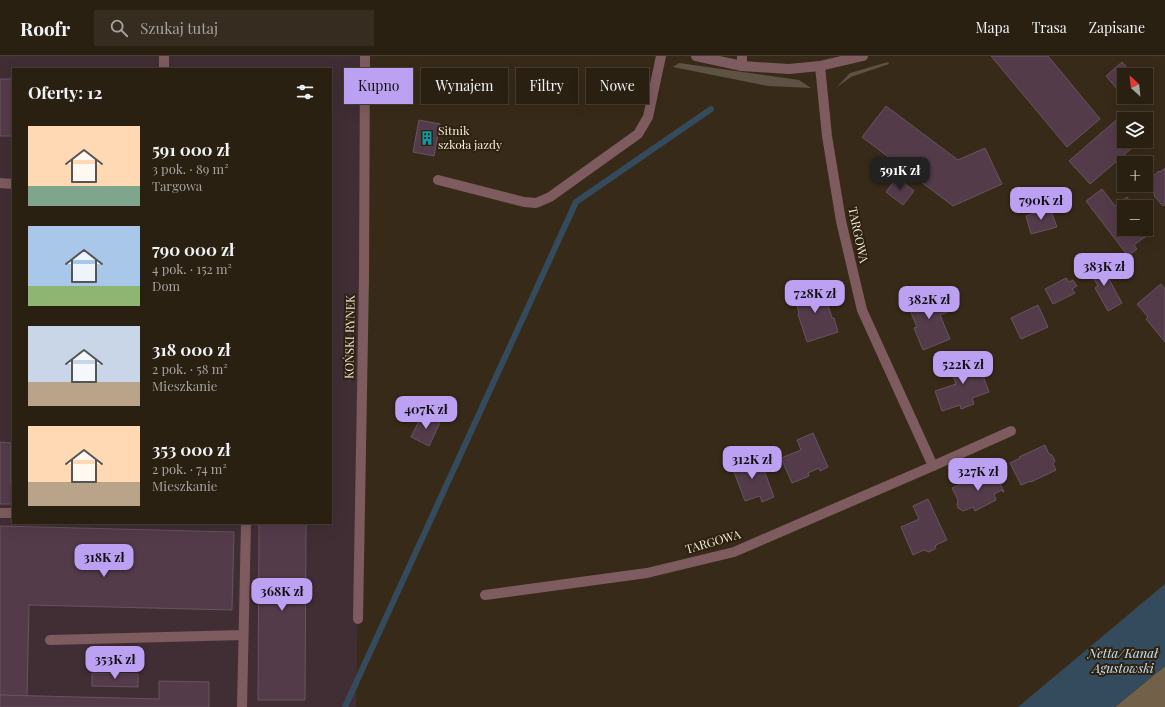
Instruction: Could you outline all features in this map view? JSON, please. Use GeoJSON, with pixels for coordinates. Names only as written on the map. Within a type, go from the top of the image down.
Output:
{"type":"FeatureCollection","features":[{"type":"Feature","properties":{"kind":"street"},"geometry":{"type":"LineString","coordinates":[[164,56],[164,68]]}},
{"type":"Feature","properties":{"kind":"street","name":"KOŃSKI RYNEK"},"geometry":{"type":"LineString","coordinates":[[358,619],[364,279],[365,56]]}},
{"type":"Feature","properties":{"kind":"street"},"geometry":{"type":"LineString","coordinates":[[438,180],[524,202],[536,203],[550,197],[638,134],[648,117],[661,56]]}},
{"type":"Feature","properties":{"kind":"street"},"geometry":{"type":"LineString","coordinates":[[696,56],[742,61],[789,69],[820,66],[863,56]]}},
{"type":"Feature","properties":{"kind":"street","name":"TARGOWA"},"geometry":{"type":"LineString","coordinates":[[820,66],[826,136],[841,221],[862,310],[933,466]]}},
{"type":"Feature","properties":{"kind":"street"},"geometry":{"type":"LineString","coordinates":[[0,183],[12,184]]}},
{"type":"Feature","properties":{"kind":"street","name":"TARGOWA"},"geometry":{"type":"LineString","coordinates":[[485,596],[647,573],[734,552],[1011,432]]}},
{"type":"Feature","properties":{"kind":"street"},"geometry":{"type":"LineString","coordinates":[[0,512],[12,513]]}},
{"type":"Feature","properties":{"kind":"street"},"geometry":{"type":"LineString","coordinates":[[242,707],[246,524]]}},
{"type":"Feature","properties":{"kind":"street"},"geometry":{"type":"LineString","coordinates":[[50,640],[243,635]]}},
{"type":"Feature","properties":{"kind":"shaded area"},"geometry":{"type":"Polygon","coordinates":[[[0,56],[367,56],[367,68],[344,68],[344,104],[366,104],[356,707],[0,707],[0,56]]]}},
{"type":"Feature","properties":{"kind":"shaded area"},"geometry":{"type":"Polygon","coordinates":[[[888,62],[889,64],[851,77],[837,87],[850,73],[888,62]]]}},
{"type":"Feature","properties":{"kind":"shaded area"},"geometry":{"type":"Polygon","coordinates":[[[679,63],[799,80],[811,88],[768,86],[673,67],[679,63]]]}},
{"type":"Feature","properties":{"kind":"shaded area"},"geometry":{"type":"Polygon","coordinates":[[[1165,666],[1165,707],[1115,707],[1165,666]]]}},
{"type":"Feature","properties":{"kind":"water","name":"Netta/Kanał Agustowski"},"geometry":{"type":"Polygon","coordinates":[[[1165,584],[1165,666],[1115,707],[1018,707],[1165,584]]]}},
{"type":"Feature","properties":{"kind":"building"},"geometry":{"type":"Polygon","coordinates":[[[991,56],[1048,56],[1100,119],[1067,147],[991,56]]]}},
{"type":"Feature","properties":{"kind":"building"},"geometry":{"type":"Polygon","coordinates":[[[1122,62],[1127,68],[1117,68],[1117,89],[1106,76],[1122,62]]]}},
{"type":"Feature","properties":{"kind":"building"},"geometry":{"type":"Polygon","coordinates":[[[0,79],[12,79],[12,136],[0,136],[0,79]]]}},
{"type":"Feature","properties":{"kind":"building"},"geometry":{"type":"Polygon","coordinates":[[[886,106],[958,160],[985,148],[1002,184],[953,206],[862,137],[886,106]]]}},
{"type":"Feature","properties":{"kind":"building"},"geometry":{"type":"Polygon","coordinates":[[[1117,119],[1117,148],[1132,148],[1123,156],[1117,156],[1117,161],[1090,184],[1069,161],[1117,119]]]}},
{"type":"Feature","properties":{"kind":"building","name":"Sitnik szkoła jazdy"},"geometry":{"type":"Polygon","coordinates":[[[419,120],[440,124],[434,156],[413,152],[419,120]]]}},
{"type":"Feature","properties":{"kind":"building"},"geometry":{"type":"Polygon","coordinates":[[[1165,168],[1165,204],[1163,206],[1154,196],[1155,195],[1153,192],[1153,176],[1159,171],[1160,172],[1165,168]]]}},
{"type":"Feature","properties":{"kind":"building"},"geometry":{"type":"Polygon","coordinates":[[[897,177],[914,191],[903,205],[886,192],[897,177]]]}},
{"type":"Feature","properties":{"kind":"building"},"geometry":{"type":"Polygon","coordinates":[[[1102,189],[1115,206],[1117,204],[1117,236],[1146,236],[1134,245],[1137,249],[1128,256],[1086,201],[1102,189]]]}},
{"type":"Feature","properties":{"kind":"building"},"geometry":{"type":"Polygon","coordinates":[[[1050,208],[1057,227],[1031,234],[1026,216],[1050,208]]]}},
{"type":"Feature","properties":{"kind":"building"},"geometry":{"type":"Polygon","coordinates":[[[1099,261],[1122,303],[1108,311],[1095,288],[1098,286],[1087,267],[1099,261]]]}},
{"type":"Feature","properties":{"kind":"building"},"geometry":{"type":"Polygon","coordinates":[[[1066,278],[1069,282],[1073,280],[1077,286],[1072,289],[1075,293],[1053,304],[1045,289],[1066,278]]]}},
{"type":"Feature","properties":{"kind":"building"},"geometry":{"type":"Polygon","coordinates":[[[1161,284],[1165,289],[1165,342],[1146,319],[1148,317],[1137,304],[1161,284]]]}},
{"type":"Feature","properties":{"kind":"building"},"geometry":{"type":"Polygon","coordinates":[[[822,286],[838,332],[807,342],[798,314],[794,295],[822,286]]]}},
{"type":"Feature","properties":{"kind":"building"},"geometry":{"type":"Polygon","coordinates":[[[931,291],[934,300],[942,297],[948,312],[940,315],[950,339],[923,350],[914,328],[917,327],[906,301],[931,291]]]}},
{"type":"Feature","properties":{"kind":"building"},"geometry":{"type":"Polygon","coordinates":[[[1038,305],[1048,327],[1021,339],[1011,318],[1038,305]]]}},
{"type":"Feature","properties":{"kind":"building"},"geometry":{"type":"Polygon","coordinates":[[[968,355],[969,358],[976,356],[989,392],[972,398],[974,404],[961,409],[960,405],[942,411],[935,391],[956,384],[949,366],[956,363],[955,360],[968,355]]]}},
{"type":"Feature","properties":{"kind":"building"},"geometry":{"type":"Polygon","coordinates":[[[422,415],[440,423],[429,446],[411,437],[422,415]]]}},
{"type":"Feature","properties":{"kind":"building"},"geometry":{"type":"Polygon","coordinates":[[[813,433],[828,467],[820,471],[819,468],[808,473],[809,476],[792,483],[781,458],[801,450],[797,440],[813,433]]]}},
{"type":"Feature","properties":{"kind":"building"},"geometry":{"type":"Polygon","coordinates":[[[0,442],[11,443],[12,504],[0,504],[0,442]]]}},
{"type":"Feature","properties":{"kind":"building"},"geometry":{"type":"Polygon","coordinates":[[[1045,445],[1049,454],[1052,455],[1055,461],[1053,464],[1056,470],[1021,485],[1010,463],[1020,458],[1019,457],[1045,445]]]}},
{"type":"Feature","properties":{"kind":"building"},"geometry":{"type":"Polygon","coordinates":[[[746,458],[749,464],[760,459],[774,497],[762,502],[760,496],[745,501],[731,464],[746,458]]]}},
{"type":"Feature","properties":{"kind":"building"},"geometry":{"type":"Polygon","coordinates":[[[995,472],[1004,492],[1002,490],[994,494],[996,500],[975,511],[973,507],[963,511],[958,508],[958,500],[952,488],[984,473],[985,477],[995,472]]]}},
{"type":"Feature","properties":{"kind":"building"},"geometry":{"type":"Polygon","coordinates":[[[928,499],[947,540],[936,545],[935,549],[929,552],[924,550],[913,555],[901,527],[919,519],[913,506],[928,499]]]}},
{"type":"Feature","properties":{"kind":"building"},"geometry":{"type":"Polygon","coordinates":[[[259,524],[306,524],[305,700],[258,700],[259,524]]]}},
{"type":"Feature","properties":{"kind":"building"},"geometry":{"type":"Polygon","coordinates":[[[0,526],[234,532],[232,610],[29,605],[27,696],[0,695],[0,526]]]}},
{"type":"Feature","properties":{"kind":"building"},"geometry":{"type":"Polygon","coordinates":[[[92,673],[138,674],[138,687],[92,686],[92,673]]]}},
{"type":"Feature","properties":{"kind":"building"},"geometry":{"type":"Polygon","coordinates":[[[159,681],[209,682],[209,707],[0,707],[0,695],[159,699],[159,681]]]}},
{"type":"Feature","properties":{"kind":"waterway"},"geometry":{"type":"LineString","coordinates":[[345,707],[576,202],[711,109]]}},
{"type":"Feature","properties":{"kind":"place","name":"Sitnik szkoła jazdy"},"geometry":{"type":"Point","coordinates":[427,138]}}]}
